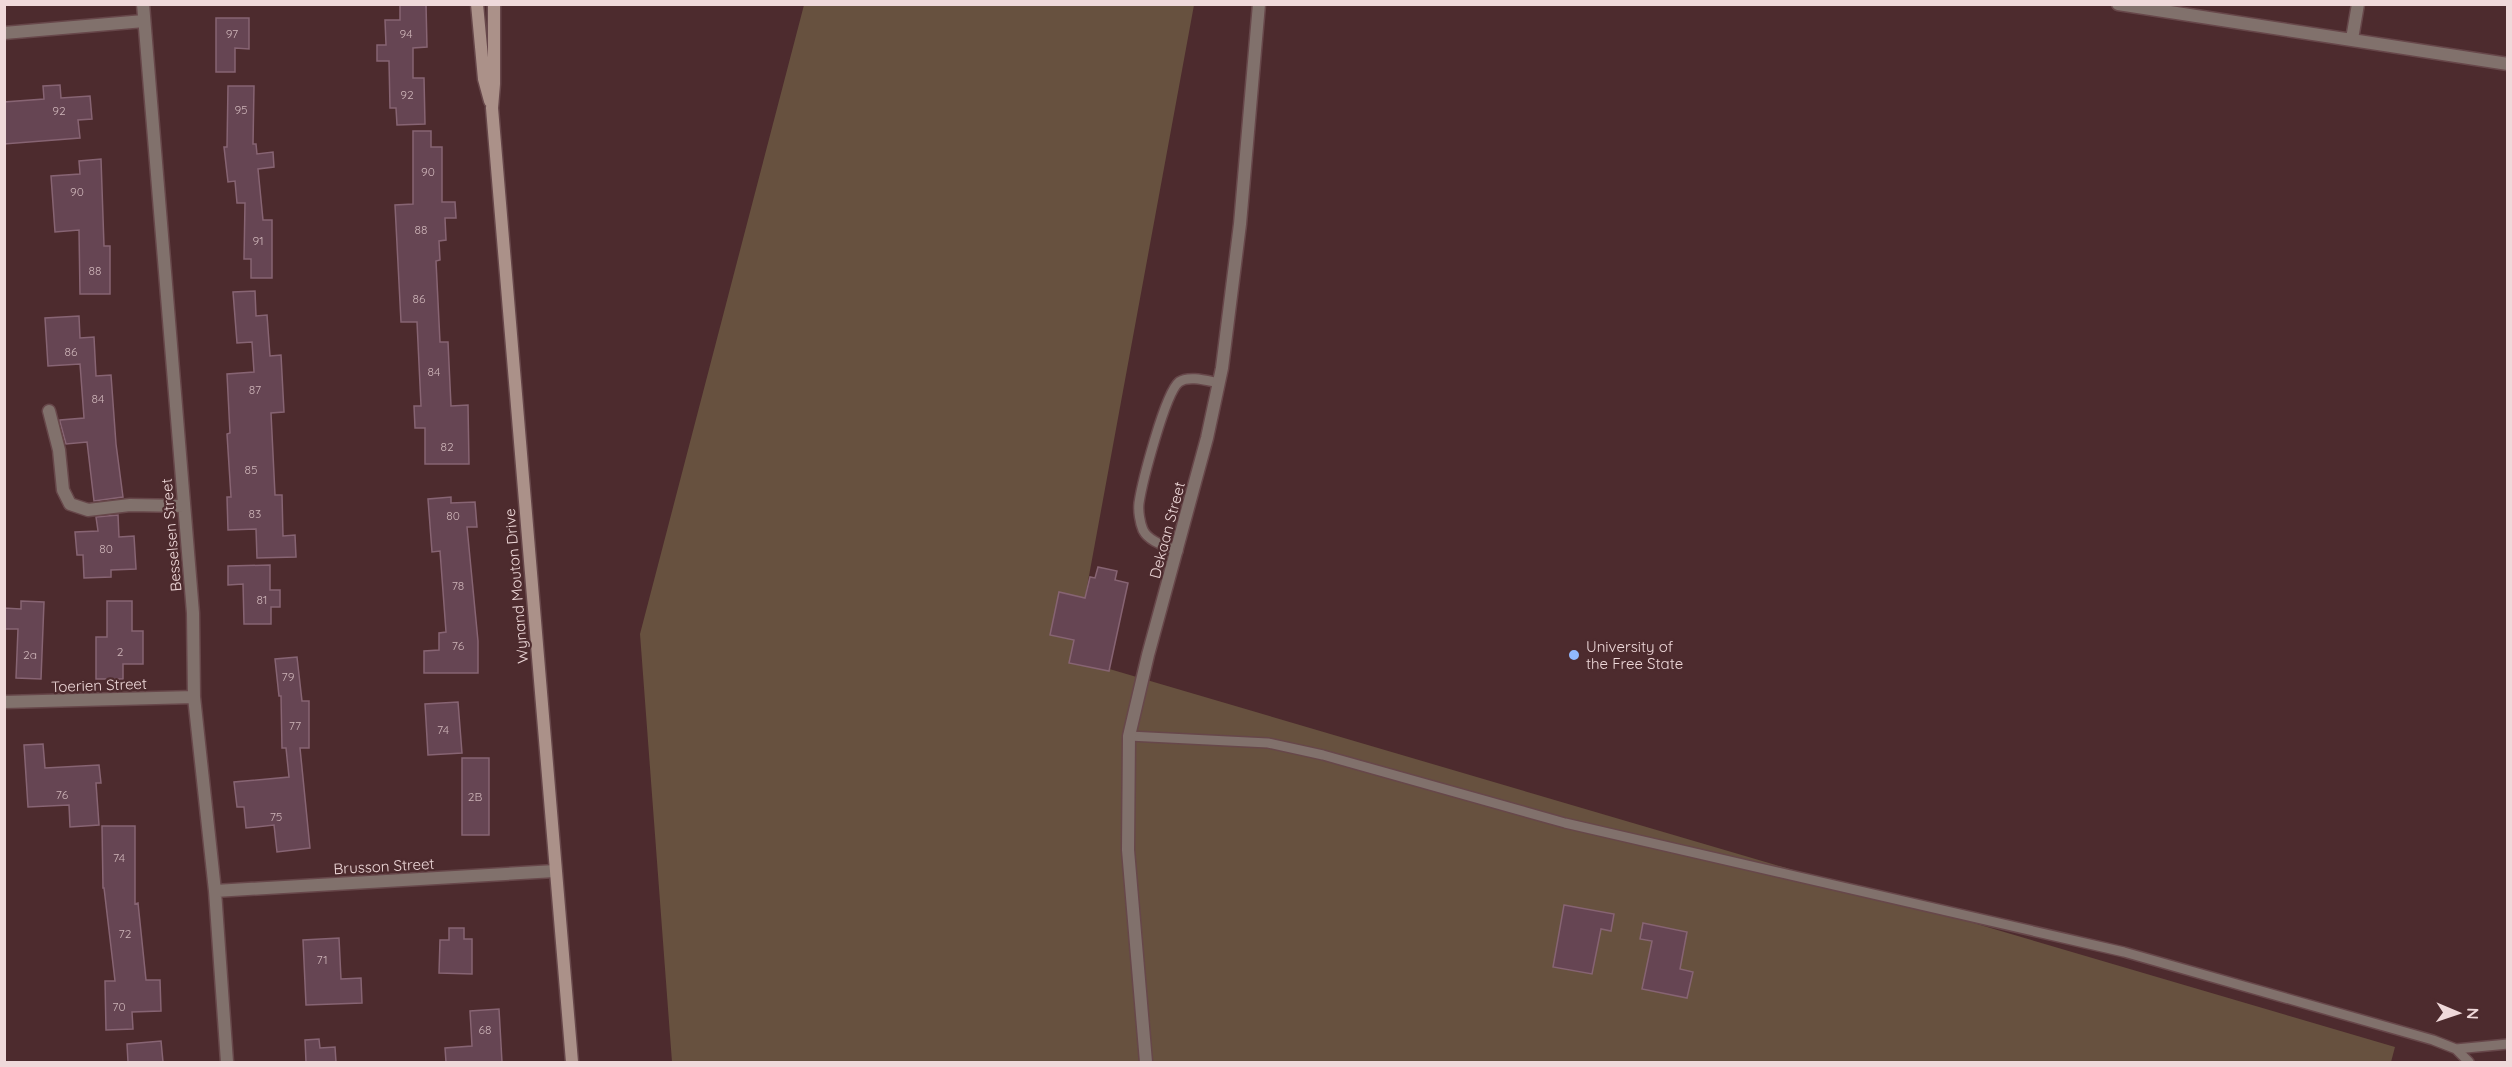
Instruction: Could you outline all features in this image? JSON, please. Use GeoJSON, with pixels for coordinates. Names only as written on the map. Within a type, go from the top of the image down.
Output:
{"type":"FeatureCollection","features":[{"type":"Feature","properties":{"kind":"street","name":"Besselsen Street"},"geometry":{"type":"LineString","coordinates":[[143,4],[193,613],[195,697],[215,891],[227,1062]]}},
{"type":"Feature","properties":{"kind":"street","name":"Wynand Mouton Drive"},"geometry":{"type":"LineString","coordinates":[[477,4],[484,79],[492,108],[572,1062]]}},
{"type":"Feature","properties":{"kind":"street","name":"Wynand Mouton Drive"},"geometry":{"type":"LineString","coordinates":[[492,108],[495,84],[494,4]]}},
{"type":"Feature","properties":{"kind":"street","name":"Dekaan Street"},"geometry":{"type":"LineString","coordinates":[[1146,1062],[1128,850],[1129,736],[1220,382],[1237,246],[1259,4]]}},
{"type":"Feature","properties":{"kind":"street"},"geometry":{"type":"LineString","coordinates":[[2118,4],[2508,64]]}},
{"type":"Feature","properties":{"kind":"street"},"geometry":{"type":"LineString","coordinates":[[2352,39],[2358,4]]}},
{"type":"Feature","properties":{"kind":"street"},"geometry":{"type":"LineString","coordinates":[[4,33],[144,21]]}},
{"type":"Feature","properties":{"kind":"street"},"geometry":{"type":"LineString","coordinates":[[49,411],[59,450],[63,490],[70,504],[88,510],[130,505],[184,506]]}},
{"type":"Feature","properties":{"kind":"street","name":"Toerien Street"},"geometry":{"type":"LineString","coordinates":[[4,702],[195,697]]}},
{"type":"Feature","properties":{"kind":"street","name":"Brusson Street"},"geometry":{"type":"LineString","coordinates":[[215,891],[555,871]]}},
{"type":"Feature","properties":{"kind":"lane"},"geometry":{"type":"LineString","coordinates":[[1178,551],[1151,540],[1143,532],[1139,504],[1152,448],[1171,391],[1180,381],[1190,378],[1220,382]]}},
{"type":"Feature","properties":{"kind":"lane"},"geometry":{"type":"LineString","coordinates":[[1129,736],[1268,743],[1323,755],[1565,823],[2124,952],[2433,1040],[2456,1049],[2469,1062]]}},
{"type":"Feature","properties":{"kind":"lane"},"geometry":{"type":"LineString","coordinates":[[2456,1049],[2508,1044]]}},
{"type":"Feature","properties":{"kind":"shaded area"},"geometry":{"type":"Polygon","coordinates":[[[804,5],[1194,5],[1084,603],[1089,663],[2395,1047],[2391,1062],[672,1062],[640,634],[804,5]]]}},
{"type":"Feature","properties":{"kind":"building"},"geometry":{"type":"Polygon","coordinates":[[[400,4],[426,4],[427,47],[413,48],[413,78],[424,78],[425,124],[397,125],[396,108],[390,108],[389,61],[377,61],[377,45],[386,45],[385,20],[400,20],[400,4]]]}},
{"type":"Feature","properties":{"kind":"building"},"geometry":{"type":"Polygon","coordinates":[[[216,18],[249,18],[249,49],[235,48],[235,72],[216,72],[216,18]]]}},
{"type":"Feature","properties":{"kind":"building"},"geometry":{"type":"Polygon","coordinates":[[[60,85],[61,98],[90,96],[92,119],[78,120],[80,138],[4,144],[4,102],[44,99],[43,86],[60,85]]]}},
{"type":"Feature","properties":{"kind":"building"},"geometry":{"type":"Polygon","coordinates":[[[228,86],[254,86],[253,144],[256,144],[257,154],[273,152],[274,167],[258,169],[263,220],[272,220],[272,278],[251,278],[251,259],[244,259],[245,203],[237,203],[235,181],[228,182],[224,147],[227,147],[228,86]]]}},
{"type":"Feature","properties":{"kind":"building"},"geometry":{"type":"Polygon","coordinates":[[[413,131],[431,131],[431,147],[442,147],[442,202],[455,202],[456,218],[445,218],[446,240],[439,241],[440,260],[436,261],[440,342],[448,342],[451,406],[468,405],[469,464],[425,464],[425,428],[415,428],[414,406],[421,406],[417,322],[401,322],[395,205],[413,204],[413,131]]]}},
{"type":"Feature","properties":{"kind":"building"},"geometry":{"type":"Polygon","coordinates":[[[101,159],[104,246],[110,246],[110,294],[80,294],[79,230],[55,232],[51,176],[80,174],[79,161],[101,159]]]}},
{"type":"Feature","properties":{"kind":"building"},"geometry":{"type":"Polygon","coordinates":[[[255,291],[256,316],[267,315],[270,356],[281,355],[284,412],[271,413],[275,495],[282,495],[283,536],[295,535],[296,557],[257,558],[256,529],[228,530],[227,497],[231,497],[227,434],[230,433],[227,374],[254,372],[252,342],[237,343],[233,292],[255,291]]]}},
{"type":"Feature","properties":{"kind":"building"},"geometry":{"type":"Polygon","coordinates":[[[79,316],[80,338],[94,337],[96,376],[111,375],[123,497],[94,501],[87,442],[66,444],[60,422],[60,420],[84,418],[80,364],[48,366],[45,318],[79,316]]]}},
{"type":"Feature","properties":{"kind":"building"},"geometry":{"type":"Polygon","coordinates":[[[451,497],[451,503],[475,502],[477,527],[467,527],[478,641],[478,673],[424,673],[424,651],[439,650],[439,633],[446,632],[440,551],[432,552],[428,499],[451,497]]]}},
{"type":"Feature","properties":{"kind":"building"},"geometry":{"type":"Polygon","coordinates":[[[118,515],[119,537],[134,536],[136,569],[111,570],[111,577],[84,578],[83,555],[77,555],[75,532],[98,531],[96,517],[118,515]]]}},
{"type":"Feature","properties":{"kind":"building"},"geometry":{"type":"Polygon","coordinates":[[[270,565],[270,590],[280,590],[280,607],[271,607],[271,624],[244,624],[243,584],[228,585],[228,566],[270,565]]]}},
{"type":"Feature","properties":{"kind":"building"},"geometry":{"type":"Polygon","coordinates":[[[1098,567],[1117,571],[1115,580],[1128,583],[1109,671],[1069,663],[1074,640],[1050,635],[1059,592],[1085,598],[1090,577],[1095,578],[1098,567]]]}},
{"type":"Feature","properties":{"kind":"building"},"geometry":{"type":"Polygon","coordinates":[[[21,601],[44,602],[41,679],[16,678],[18,629],[4,629],[4,608],[21,609],[21,601]]]}},
{"type":"Feature","properties":{"kind":"building"},"geometry":{"type":"Polygon","coordinates":[[[107,601],[132,601],[132,631],[143,631],[143,664],[123,664],[123,679],[96,679],[96,637],[107,637],[107,601]]]}},
{"type":"Feature","properties":{"kind":"building"},"geometry":{"type":"Polygon","coordinates":[[[297,657],[302,701],[309,701],[309,748],[300,748],[310,848],[277,852],[274,825],[246,828],[244,807],[237,807],[234,782],[289,777],[286,748],[282,748],[281,696],[279,696],[275,659],[297,657]]]}},
{"type":"Feature","properties":{"kind":"building"},"geometry":{"type":"Polygon","coordinates":[[[458,702],[462,753],[428,755],[425,704],[458,702]]]}},
{"type":"Feature","properties":{"kind":"building"},"geometry":{"type":"Polygon","coordinates":[[[43,744],[45,768],[99,765],[101,783],[96,783],[99,825],[70,827],[69,805],[28,807],[24,745],[43,744]]]}},
{"type":"Feature","properties":{"kind":"building"},"geometry":{"type":"Polygon","coordinates":[[[462,758],[489,758],[489,835],[462,835],[462,758]]]}},
{"type":"Feature","properties":{"kind":"building"},"geometry":{"type":"Polygon","coordinates":[[[102,826],[135,826],[135,904],[138,903],[146,980],[160,980],[161,1011],[132,1012],[133,1029],[106,1030],[105,981],[115,981],[103,888],[102,826]]]}},
{"type":"Feature","properties":{"kind":"building"},"geometry":{"type":"Polygon","coordinates":[[[1564,905],[1614,914],[1611,931],[1601,929],[1592,974],[1553,967],[1564,905]]]}},
{"type":"Feature","properties":{"kind":"building"},"geometry":{"type":"Polygon","coordinates":[[[1643,923],[1687,932],[1680,969],[1693,972],[1687,998],[1642,989],[1652,941],[1640,939],[1643,923]]]}},
{"type":"Feature","properties":{"kind":"building"},"geometry":{"type":"Polygon","coordinates":[[[449,928],[464,928],[464,939],[472,939],[472,974],[439,973],[440,940],[449,940],[449,928]]]}},
{"type":"Feature","properties":{"kind":"building"},"geometry":{"type":"Polygon","coordinates":[[[339,938],[341,979],[361,978],[362,1003],[306,1005],[303,940],[339,938]]]}},
{"type":"Feature","properties":{"kind":"building"},"geometry":{"type":"Polygon","coordinates":[[[499,1009],[502,1062],[446,1062],[445,1048],[472,1046],[470,1011],[499,1009]]]}},
{"type":"Feature","properties":{"kind":"building"},"geometry":{"type":"Polygon","coordinates":[[[319,1039],[320,1048],[335,1047],[336,1062],[306,1062],[305,1040],[319,1039]]]}},
{"type":"Feature","properties":{"kind":"building"},"geometry":{"type":"Polygon","coordinates":[[[161,1041],[163,1062],[128,1062],[127,1044],[161,1041]]]}},
{"type":"Feature","properties":{"kind":"place","name":"University of the Free State"},"geometry":{"type":"Point","coordinates":[1574,655]}}]}
